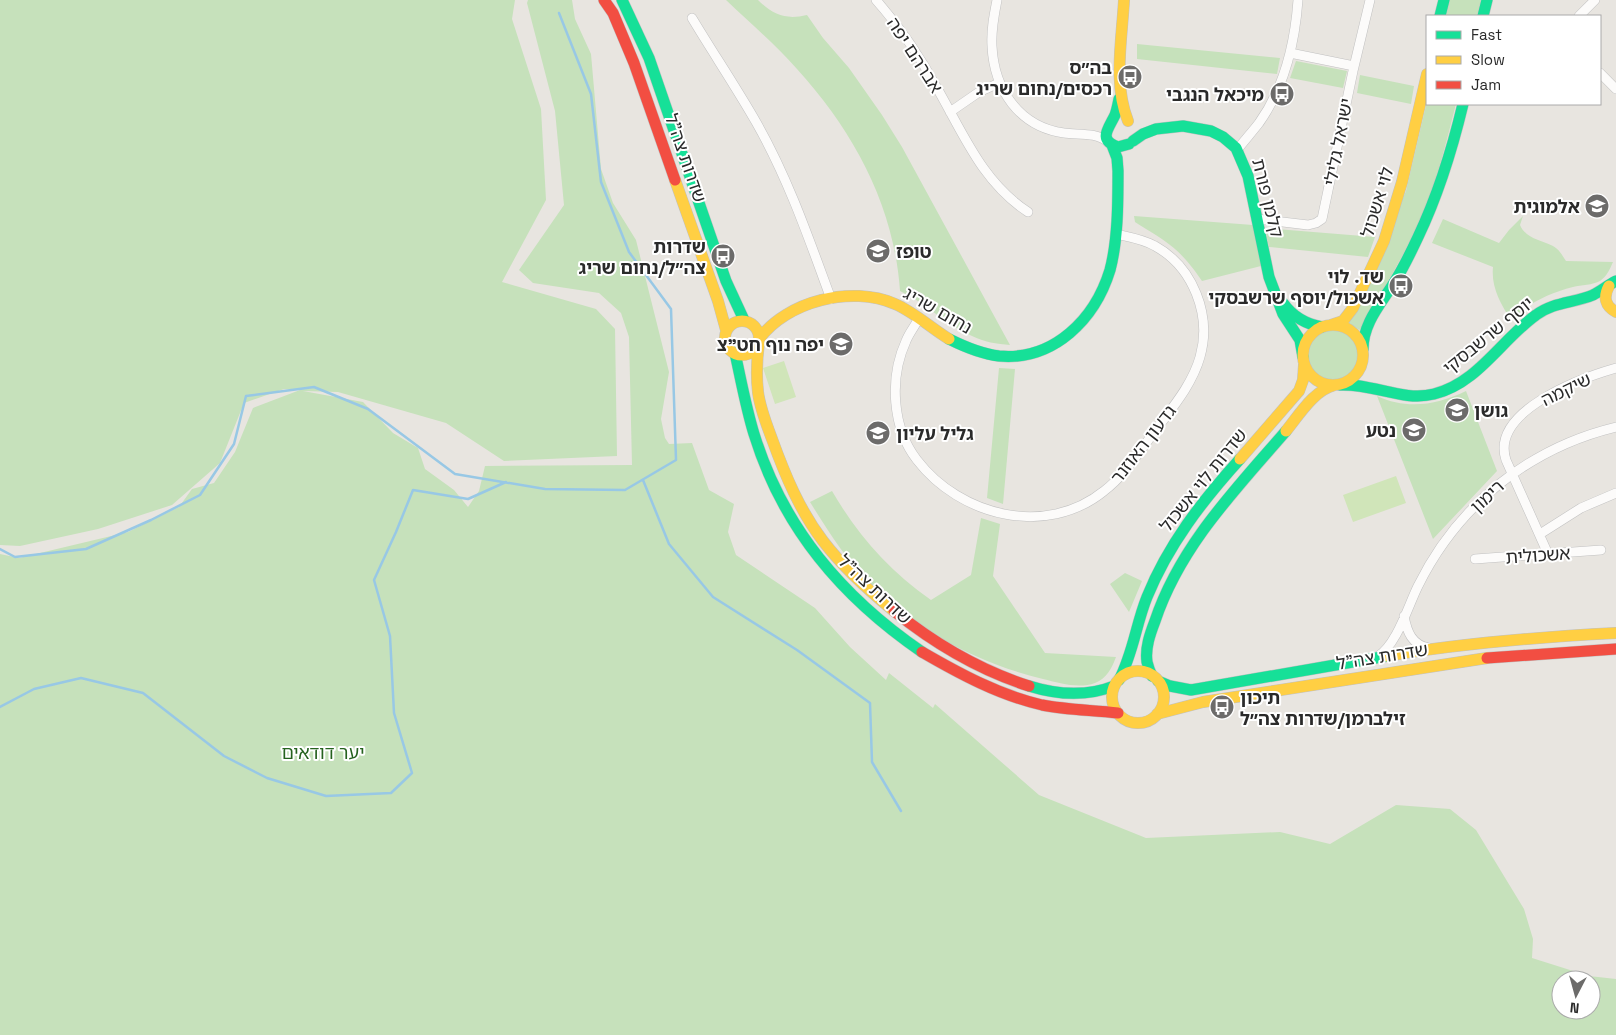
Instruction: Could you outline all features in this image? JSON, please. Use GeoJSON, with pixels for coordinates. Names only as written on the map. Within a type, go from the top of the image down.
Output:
{"type":"FeatureCollection","features":[{"type":"Feature","properties":{"kind":"street","name":"שדרות צה\"ל"},"geometry":{"type":"LineString","coordinates":[[604,0],[613,13],[634,63],[718,301],[726,330]]}},
{"type":"Feature","properties":{"kind":"street","name":"שדרות צה\"ל"},"geometry":{"type":"LineString","coordinates":[[622,0],[649,58],[726,281],[745,321]]}},
{"type":"Feature","properties":{"kind":"street","name":"אברהם יפה"},"geometry":{"type":"LineString","coordinates":[[876,0],[916,54],[986,174],[1007,197],[1028,212]]}},
{"type":"Feature","properties":{"kind":"street"},"geometry":{"type":"LineString","coordinates":[[997,0],[993,22],[992,45],[994,65],[1000,83],[1013,105],[1031,122],[1055,131],[1101,138],[1121,148],[1131,143],[1135,130],[1123,108],[1121,89],[1124,0]]}},
{"type":"Feature","properties":{"kind":"street"},"geometry":{"type":"LineString","coordinates":[[1237,150],[1260,122],[1277,89],[1290,53],[1298,0]]}},
{"type":"Feature","properties":{"kind":"street","name":"ישראל גלילי"},"geometry":{"type":"LineString","coordinates":[[1256,219],[1308,225],[1316,224],[1322,220],[1354,66],[1370,0]]}},
{"type":"Feature","properties":{"kind":"street"},"geometry":{"type":"LineString","coordinates":[[1440,15],[1444,0]]}},
{"type":"Feature","properties":{"kind":"street"},"geometry":{"type":"LineString","coordinates":[[1483,15],[1487,0]]}},
{"type":"Feature","properties":{"kind":"street"},"geometry":{"type":"LineString","coordinates":[[1580,15],[1595,0]]}},
{"type":"Feature","properties":{"kind":"street"},"geometry":{"type":"LineString","coordinates":[[692,18],[757,123],[801,218],[831,298]]}},
{"type":"Feature","properties":{"kind":"street"},"geometry":{"type":"LineString","coordinates":[[1290,53],[1354,66]]}},
{"type":"Feature","properties":{"kind":"street"},"geometry":{"type":"LineString","coordinates":[[1601,74],[1616,89]]}},
{"type":"Feature","properties":{"kind":"street","name":"לוי אשכול"},"geometry":{"type":"LineString","coordinates":[[1327,326],[1343,321],[1354,308],[1384,242],[1404,175],[1426,78]]}},
{"type":"Feature","properties":{"kind":"street","name":"אברהם יפה"},"geometry":{"type":"LineString","coordinates":[[950,112],[978,92],[1000,83]]}},
{"type":"Feature","properties":{"kind":"street"},"geometry":{"type":"LineString","coordinates":[[1110,144],[1105,134],[1116,110],[1121,89]]}},
{"type":"Feature","properties":{"kind":"street"},"geometry":{"type":"LineString","coordinates":[[1387,392],[1370,377],[1363,354],[1360,340],[1350,330],[1341,326],[1327,326],[1314,332],[1304,347],[1304,361],[1310,374],[1316,380],[1325,384],[1337,385],[1348,382],[1356,376],[1361,368],[1363,354],[1362,342],[1366,326],[1400,274],[1430,211],[1450,158],[1463,105]]}},
{"type":"Feature","properties":{"kind":"street"},"geometry":{"type":"LineString","coordinates":[[1083,134],[1098,130],[1119,118],[1129,121]]}},
{"type":"Feature","properties":{"kind":"street","name":"קלמן פורת"},"geometry":{"type":"LineString","coordinates":[[1129,121],[1146,127],[1186,126],[1207,129],[1225,138],[1237,150],[1248,176],[1268,277],[1283,314],[1301,342],[1304,361]]}},
{"type":"Feature","properties":{"kind":"street","name":"קלמן פורת"},"geometry":{"type":"LineString","coordinates":[[1131,143],[1143,134],[1162,128]]}},
{"type":"Feature","properties":{"kind":"street","name":"נחום שריג"},"geometry":{"type":"LineString","coordinates":[[1118,168],[1131,143]]}},
{"type":"Feature","properties":{"kind":"street","name":"נחום שריג"},"geometry":{"type":"LineString","coordinates":[[745,321],[764,322],[831,298],[852,296],[879,298],[906,310],[949,339],[978,352],[1021,357],[1046,350],[1068,336],[1078,326],[1094,306],[1109,272],[1116,234],[1118,168],[1110,144]]}},
{"type":"Feature","properties":{"kind":"street","name":"גדעון האוזנר"},"geometry":{"type":"LineString","coordinates":[[919,318],[906,342],[898,366],[895,390],[896,412],[902,433],[912,453],[925,471],[944,487],[966,500],[993,512],[1036,518],[1064,513],[1078,508],[1097,496],[1116,480],[1176,403],[1191,380],[1200,356],[1204,334],[1196,291],[1185,273],[1172,258],[1155,246],[1136,238],[1116,234]]}},
{"type":"Feature","properties":{"kind":"street","name":"קלמן פורת"},"geometry":{"type":"LineString","coordinates":[[1268,277],[1284,304],[1295,316],[1308,324],[1327,326]]}},
{"type":"Feature","properties":{"kind":"street"},"geometry":{"type":"LineString","coordinates":[[1613,282],[1604,298],[1613,313]]}},
{"type":"Feature","properties":{"kind":"street","name":"יוסף שרשבסקי"},"geometry":{"type":"LineString","coordinates":[[1337,385],[1361,385],[1387,392],[1423,396],[1451,388],[1480,368],[1534,316],[1553,305],[1593,295],[1613,282]]}},
{"type":"Feature","properties":{"kind":"street"},"geometry":{"type":"LineString","coordinates":[[1580,298],[1596,301],[1613,313]]}},
{"type":"Feature","properties":{"kind":"street","name":"נחום שריג"},"geometry":{"type":"LineString","coordinates":[[759,341],[771,324],[787,314]]}},
{"type":"Feature","properties":{"kind":"street"},"geometry":{"type":"LineString","coordinates":[[745,321],[756,327],[759,341],[755,349],[748,354],[740,355],[730,350],[726,344],[726,330],[733,323],[745,321]]}},
{"type":"Feature","properties":{"kind":"street","name":"שדרות צה\"ל"},"geometry":{"type":"LineString","coordinates":[[759,341],[756,371],[759,400],[790,486],[827,546],[875,596],[907,623],[935,642],[965,660],[1002,676],[1042,689],[1081,695],[1100,693],[1117,683]]}},
{"type":"Feature","properties":{"kind":"street","name":"שדרות צה\"ל"},"geometry":{"type":"LineString","coordinates":[[735,353],[751,425],[776,493],[815,556],[865,607],[915,648],[958,674],[982,685],[1038,704],[1064,709],[1118,713]]}},
{"type":"Feature","properties":{"kind":"street","name":"שדרות לוי אשכול"},"geometry":{"type":"LineString","coordinates":[[1117,683],[1129,661],[1136,628],[1147,597],[1170,550],[1199,508],[1299,391],[1303,380],[1304,361]]}},
{"type":"Feature","properties":{"kind":"street","name":"שיקמה"},"geometry":{"type":"LineString","coordinates":[[1548,554],[1505,457],[1504,443],[1510,431],[1534,405],[1557,390],[1581,379],[1616,368]]}},
{"type":"Feature","properties":{"kind":"street","name":"שדרות לוי אשכול"},"geometry":{"type":"LineString","coordinates":[[1155,678],[1146,662],[1148,641],[1161,603],[1188,552],[1212,517],[1314,398],[1326,387],[1337,385]]}},
{"type":"Feature","properties":{"kind":"street","name":"רימון"},"geometry":{"type":"LineString","coordinates":[[1375,658],[1382,654],[1392,642],[1429,567],[1456,528],[1476,504],[1512,473],[1547,452],[1574,440],[1616,427]]}},
{"type":"Feature","properties":{"kind":"street"},"geometry":{"type":"LineString","coordinates":[[1540,534],[1576,511],[1616,493]]}},
{"type":"Feature","properties":{"kind":"street","name":"אשכולית"},"geometry":{"type":"LineString","coordinates":[[1475,559],[1601,550]]}},
{"type":"Feature","properties":{"kind":"street"},"geometry":{"type":"LineString","coordinates":[[1404,616],[1408,631],[1414,641],[1421,646],[1435,648]]}},
{"type":"Feature","properties":{"kind":"street","name":"שדרות צה\"ל"},"geometry":{"type":"LineString","coordinates":[[1155,678],[1170,686],[1191,690],[1435,648],[1525,638],[1616,633]]}},
{"type":"Feature","properties":{"kind":"street","name":"שדרות צה\"ל"},"geometry":{"type":"LineString","coordinates":[[1157,714],[1203,702],[1457,662],[1507,656],[1616,649]]}},
{"type":"Feature","properties":{"kind":"street"},"geometry":{"type":"LineString","coordinates":[[1136,671],[1145,672],[1155,678],[1164,696],[1161,708],[1157,714],[1147,721],[1135,722],[1127,720],[1118,713],[1112,698],[1117,683],[1125,675],[1136,671]]}},
{"type":"Feature","properties":{"kind":"green space","name":"יער דודאים"},"geometry":{"type":"Polygon","coordinates":[[[0,0],[515,0],[512,19],[541,109],[546,200],[502,282],[596,309],[615,329],[617,456],[504,461],[446,423],[338,392],[303,391],[363,402],[393,433],[418,448],[425,469],[454,490],[468,507],[479,491],[485,466],[632,465],[629,337],[621,313],[599,293],[533,283],[519,270],[564,205],[555,111],[527,3],[528,0],[572,0],[575,19],[591,54],[601,169],[613,203],[636,240],[669,372],[661,419],[665,438],[669,444],[692,443],[709,490],[734,504],[728,532],[736,555],[815,608],[850,647],[886,680],[889,673],[933,708],[935,704],[1039,795],[1146,838],[1280,832],[1330,844],[1396,805],[1450,809],[1476,830],[1524,909],[1533,939],[1532,958],[1570,970],[1551,970],[1551,1020],[1601,1020],[1601,977],[1616,979],[1616,1035],[0,1035],[0,554],[19,558],[128,532],[179,507],[192,489],[214,483],[235,452],[253,408],[300,390],[284,389],[244,403],[220,463],[172,505],[98,529],[20,546],[0,545],[0,0]]]}},
{"type":"Feature","properties":{"kind":"green space"},"geometry":{"type":"Polygon","coordinates":[[[726,0],[758,0],[780,15],[793,17],[807,15],[823,38],[849,68],[902,147],[1010,345],[977,338],[900,291],[896,259],[880,200],[868,171],[853,144],[818,93],[797,69],[726,0]]]}},
{"type":"Feature","properties":{"kind":"green space"},"geometry":{"type":"Polygon","coordinates":[[[1450,0],[1481,0],[1477,15],[1446,15],[1450,0]]]}},
{"type":"Feature","properties":{"kind":"green space"},"geometry":{"type":"Polygon","coordinates":[[[1137,44],[1280,58],[1277,74],[1137,59],[1137,44]]]}},
{"type":"Feature","properties":{"kind":"green space"},"geometry":{"type":"Polygon","coordinates":[[[1296,61],[1347,71],[1343,88],[1290,78],[1296,61]]]}},
{"type":"Feature","properties":{"kind":"green space"},"geometry":{"type":"Polygon","coordinates":[[[1360,75],[1414,86],[1411,104],[1357,93],[1360,75]]]}},
{"type":"Feature","properties":{"kind":"green space"},"geometry":{"type":"Polygon","coordinates":[[[1426,105],[1456,105],[1430,195],[1395,270],[1360,330],[1347,323],[1406,191],[1426,105]]]}},
{"type":"Feature","properties":{"kind":"green space"},"geometry":{"type":"Polygon","coordinates":[[[1134,216],[1253,225],[1261,266],[1202,281],[1181,254],[1135,222],[1134,216]]]}},
{"type":"Feature","properties":{"kind":"green space"},"geometry":{"type":"Polygon","coordinates":[[[1523,216],[1520,225],[1523,230],[1534,238],[1555,247],[1566,261],[1613,262],[1606,275],[1600,281],[1564,289],[1548,296],[1532,304],[1511,320],[1497,295],[1493,281],[1493,267],[1432,243],[1443,219],[1499,243],[1523,216]]]}},
{"type":"Feature","properties":{"kind":"green space"},"geometry":{"type":"Polygon","coordinates":[[[1265,228],[1375,237],[1368,257],[1269,247],[1265,228]]]}},
{"type":"Feature","properties":{"kind":"green space"},"geometry":{"type":"Polygon","coordinates":[[[1333,330],[1343,332],[1351,337],[1356,345],[1358,355],[1356,365],[1351,373],[1343,378],[1333,380],[1323,378],[1315,373],[1310,365],[1308,355],[1310,345],[1315,337],[1323,332],[1333,330]]]}},
{"type":"Feature","properties":{"kind":"green space"},"geometry":{"type":"Polygon","coordinates":[[[784,361],[796,397],[775,404],[763,368],[784,361]]]}},
{"type":"Feature","properties":{"kind":"green space"},"geometry":{"type":"Polygon","coordinates":[[[999,368],[1015,369],[1003,504],[987,498],[999,368]]]}},
{"type":"Feature","properties":{"kind":"green space"},"geometry":{"type":"Polygon","coordinates":[[[1466,391],[1497,471],[1433,539],[1377,396],[1399,403],[1422,404],[1444,400],[1466,391]]]}},
{"type":"Feature","properties":{"kind":"green space"},"geometry":{"type":"Polygon","coordinates":[[[1396,476],[1406,503],[1353,522],[1343,495],[1396,476]]]}},
{"type":"Feature","properties":{"kind":"green space"},"geometry":{"type":"Polygon","coordinates":[[[832,491],[852,522],[875,551],[901,577],[931,600],[971,575],[981,518],[1000,524],[993,576],[1045,653],[1116,657],[1113,665],[1103,678],[1095,683],[1089,685],[1069,685],[995,664],[950,644],[929,631],[889,601],[871,584],[838,545],[810,502],[832,491]]]}},
{"type":"Feature","properties":{"kind":"green space"},"geometry":{"type":"Polygon","coordinates":[[[1125,573],[1142,581],[1129,612],[1110,584],[1125,573]]]}},
{"type":"Feature","properties":{"kind":"waterway"},"geometry":{"type":"LineString","coordinates":[[0,549],[15,557],[86,549],[151,520],[200,495],[234,444],[246,396],[314,387],[368,409],[455,474],[545,489],[625,490],[676,460],[671,309],[629,252],[601,182],[591,94],[559,13]]}},
{"type":"Feature","properties":{"kind":"waterway"},"geometry":{"type":"LineString","coordinates":[[643,480],[669,544],[713,597],[797,650],[870,703],[872,762],[901,811]]}},
{"type":"Feature","properties":{"kind":"waterway"},"geometry":{"type":"LineString","coordinates":[[0,707],[34,689],[81,678],[143,693],[224,756],[267,778],[326,796],[391,793],[412,773],[394,713],[390,636],[374,580],[413,490],[468,499],[506,482]]}},
{"type":"Feature","properties":{"kind":"traffic: fast"},"geometry":{"type":"LineString","coordinates":[[622,0],[649,58],[726,281],[744,320]]}},
{"type":"Feature","properties":{"kind":"traffic: fast"},"geometry":{"type":"LineString","coordinates":[[1440,15],[1444,0]]}},
{"type":"Feature","properties":{"kind":"traffic: fast"},"geometry":{"type":"LineString","coordinates":[[1483,15],[1487,0]]}},
{"type":"Feature","properties":{"kind":"traffic: fast"},"geometry":{"type":"LineString","coordinates":[[1119,99],[1116,113],[1106,133],[1106,137],[1108,141],[1118,147],[1129,144]]}},
{"type":"Feature","properties":{"kind":"traffic: fast"},"geometry":{"type":"LineString","coordinates":[[1363,349],[1366,330],[1370,321],[1404,265],[1432,205],[1449,155],[1463,105]]}},
{"type":"Feature","properties":{"kind":"traffic: fast"},"geometry":{"type":"LineString","coordinates":[[1133,141],[1143,134],[1156,129],[1183,126],[1211,131],[1223,137],[1236,148],[1248,176],[1269,277],[1283,314],[1300,340],[1303,357]]}},
{"type":"Feature","properties":{"kind":"traffic: fast"},"geometry":{"type":"LineString","coordinates":[[949,339],[986,354],[1019,356],[1037,352],[1054,344],[1070,333],[1083,320],[1103,288],[1110,270],[1115,246],[1118,171],[1117,158],[1112,145]]}},
{"type":"Feature","properties":{"kind":"traffic: fast"},"geometry":{"type":"LineString","coordinates":[[1340,385],[1352,385],[1411,396],[1434,394],[1450,388],[1464,381],[1476,371],[1511,336],[1536,315],[1556,305],[1593,295],[1616,281]]}},
{"type":"Feature","properties":{"kind":"traffic: fast"},"geometry":{"type":"LineString","coordinates":[[1283,303],[1300,319],[1322,327]]}},
{"type":"Feature","properties":{"kind":"traffic: fast"},"geometry":{"type":"LineString","coordinates":[[735,353],[751,424],[766,468],[781,500],[799,530],[841,584],[893,631],[922,652]]}},
{"type":"Feature","properties":{"kind":"traffic: fast"},"geometry":{"type":"LineString","coordinates":[[1152,676],[1147,662],[1148,641],[1166,594],[1179,568],[1211,520],[1286,431]]}},
{"type":"Feature","properties":{"kind":"traffic: fast"},"geometry":{"type":"LineString","coordinates":[[1119,680],[1128,660],[1147,597],[1165,559],[1199,507],[1240,459]]}},
{"type":"Feature","properties":{"kind":"traffic: fast"},"geometry":{"type":"LineString","coordinates":[[1158,681],[1170,686],[1191,690],[1387,656]]}},
{"type":"Feature","properties":{"kind":"traffic: fast"},"geometry":{"type":"LineString","coordinates":[[1029,686],[1072,694],[1093,692],[1114,686]]}},
{"type":"Feature","properties":{"kind":"traffic: slow"},"geometry":{"type":"LineString","coordinates":[[1124,0],[1120,46],[1120,77],[1123,107],[1128,121]]}},
{"type":"Feature","properties":{"kind":"traffic: slow"},"geometry":{"type":"LineString","coordinates":[[1331,325],[1343,321],[1353,308],[1384,241],[1402,182],[1426,78]]}},
{"type":"Feature","properties":{"kind":"traffic: slow"},"geometry":{"type":"LineString","coordinates":[[675,180],[718,301],[726,330]]}},
{"type":"Feature","properties":{"kind":"traffic: slow"},"geometry":{"type":"LineString","coordinates":[[1609,286],[1606,301],[1609,307],[1616,312]]}},
{"type":"Feature","properties":{"kind":"traffic: slow"},"geometry":{"type":"LineString","coordinates":[[759,339],[771,326],[803,306],[821,300],[859,296],[878,298],[902,307],[949,339]]}},
{"type":"Feature","properties":{"kind":"traffic: slow"},"geometry":{"type":"LineString","coordinates":[[742,321],[749,322],[754,326],[758,331],[759,338],[758,345],[754,350],[749,354],[742,355],[735,354],[730,350],[726,345],[725,338],[726,331],[730,326],[735,322],[742,321]]}},
{"type":"Feature","properties":{"kind":"traffic: slow"},"geometry":{"type":"LineString","coordinates":[[1327,325],[1339,325],[1350,330],[1358,338],[1363,349],[1363,355],[1361,367],[1350,380],[1339,385],[1327,385],[1316,380],[1308,372],[1303,361],[1303,349],[1308,338],[1316,330],[1327,325]]}},
{"type":"Feature","properties":{"kind":"traffic: slow"},"geometry":{"type":"LineString","coordinates":[[759,342],[757,379],[760,404],[794,492],[807,517],[831,551],[856,578],[894,611]]}},
{"type":"Feature","properties":{"kind":"traffic: slow"},"geometry":{"type":"LineString","coordinates":[[1240,459],[1299,391],[1303,380],[1304,365]]}},
{"type":"Feature","properties":{"kind":"traffic: slow"},"geometry":{"type":"LineString","coordinates":[[1286,431],[1320,392],[1335,385]]}},
{"type":"Feature","properties":{"kind":"traffic: slow"},"geometry":{"type":"LineString","coordinates":[[1387,656],[1501,641],[1616,633]]}},
{"type":"Feature","properties":{"kind":"traffic: slow"},"geometry":{"type":"LineString","coordinates":[[1157,714],[1203,702],[1487,658]]}},
{"type":"Feature","properties":{"kind":"traffic: slow"},"geometry":{"type":"LineString","coordinates":[[1138,671],[1148,673],[1156,679],[1162,687],[1164,697],[1162,707],[1156,715],[1148,721],[1138,723],[1128,721],[1120,715],[1114,707],[1112,697],[1114,687],[1120,679],[1128,673],[1138,671]]}},
{"type":"Feature","properties":{"kind":"traffic: jam"},"geometry":{"type":"LineString","coordinates":[[604,0],[613,13],[634,63],[675,180]]}},
{"type":"Feature","properties":{"kind":"traffic: jam"},"geometry":{"type":"LineString","coordinates":[[894,611],[958,655],[1011,680],[1029,686]]}},
{"type":"Feature","properties":{"kind":"traffic: jam"},"geometry":{"type":"LineString","coordinates":[[1487,658],[1616,649]]}},
{"type":"Feature","properties":{"kind":"traffic: jam"},"geometry":{"type":"LineString","coordinates":[[922,652],[980,683],[1026,701],[1061,708],[1118,713]]}},
{"type":"Feature","properties":{"kind":"place","name":"בה״ס רכסים/נחום שריג"},"geometry":{"type":"Point","coordinates":[1130,77]}},
{"type":"Feature","properties":{"kind":"place","name":"מיכאל הנגבי"},"geometry":{"type":"Point","coordinates":[1282,94]}},
{"type":"Feature","properties":{"kind":"place","name":"אלמוגית"},"geometry":{"type":"Point","coordinates":[1597,206]}},
{"type":"Feature","properties":{"kind":"place","name":"טופז"},"geometry":{"type":"Point","coordinates":[878,251]}},
{"type":"Feature","properties":{"kind":"place","name":"שדרות צה״ל/נחום שריג"},"geometry":{"type":"Point","coordinates":[723,256]}},
{"type":"Feature","properties":{"kind":"place","name":"שד. לוי אשכול/יוסף שרשבסקי"},"geometry":{"type":"Point","coordinates":[1401,286]}},
{"type":"Feature","properties":{"kind":"place","name":"יפה נוף חט\"צ"},"geometry":{"type":"Point","coordinates":[841,344]}},
{"type":"Feature","properties":{"kind":"place","name":"גושן"},"geometry":{"type":"Point","coordinates":[1457,410]}},
{"type":"Feature","properties":{"kind":"place","name":"נטע"},"geometry":{"type":"Point","coordinates":[1414,430]}},
{"type":"Feature","properties":{"kind":"place","name":"גליל עליון"},"geometry":{"type":"Point","coordinates":[878,433]}},
{"type":"Feature","properties":{"kind":"place","name":"תיכון זילברמן/שדרות צה״ל"},"geometry":{"type":"Point","coordinates":[1222,707]}}]}
